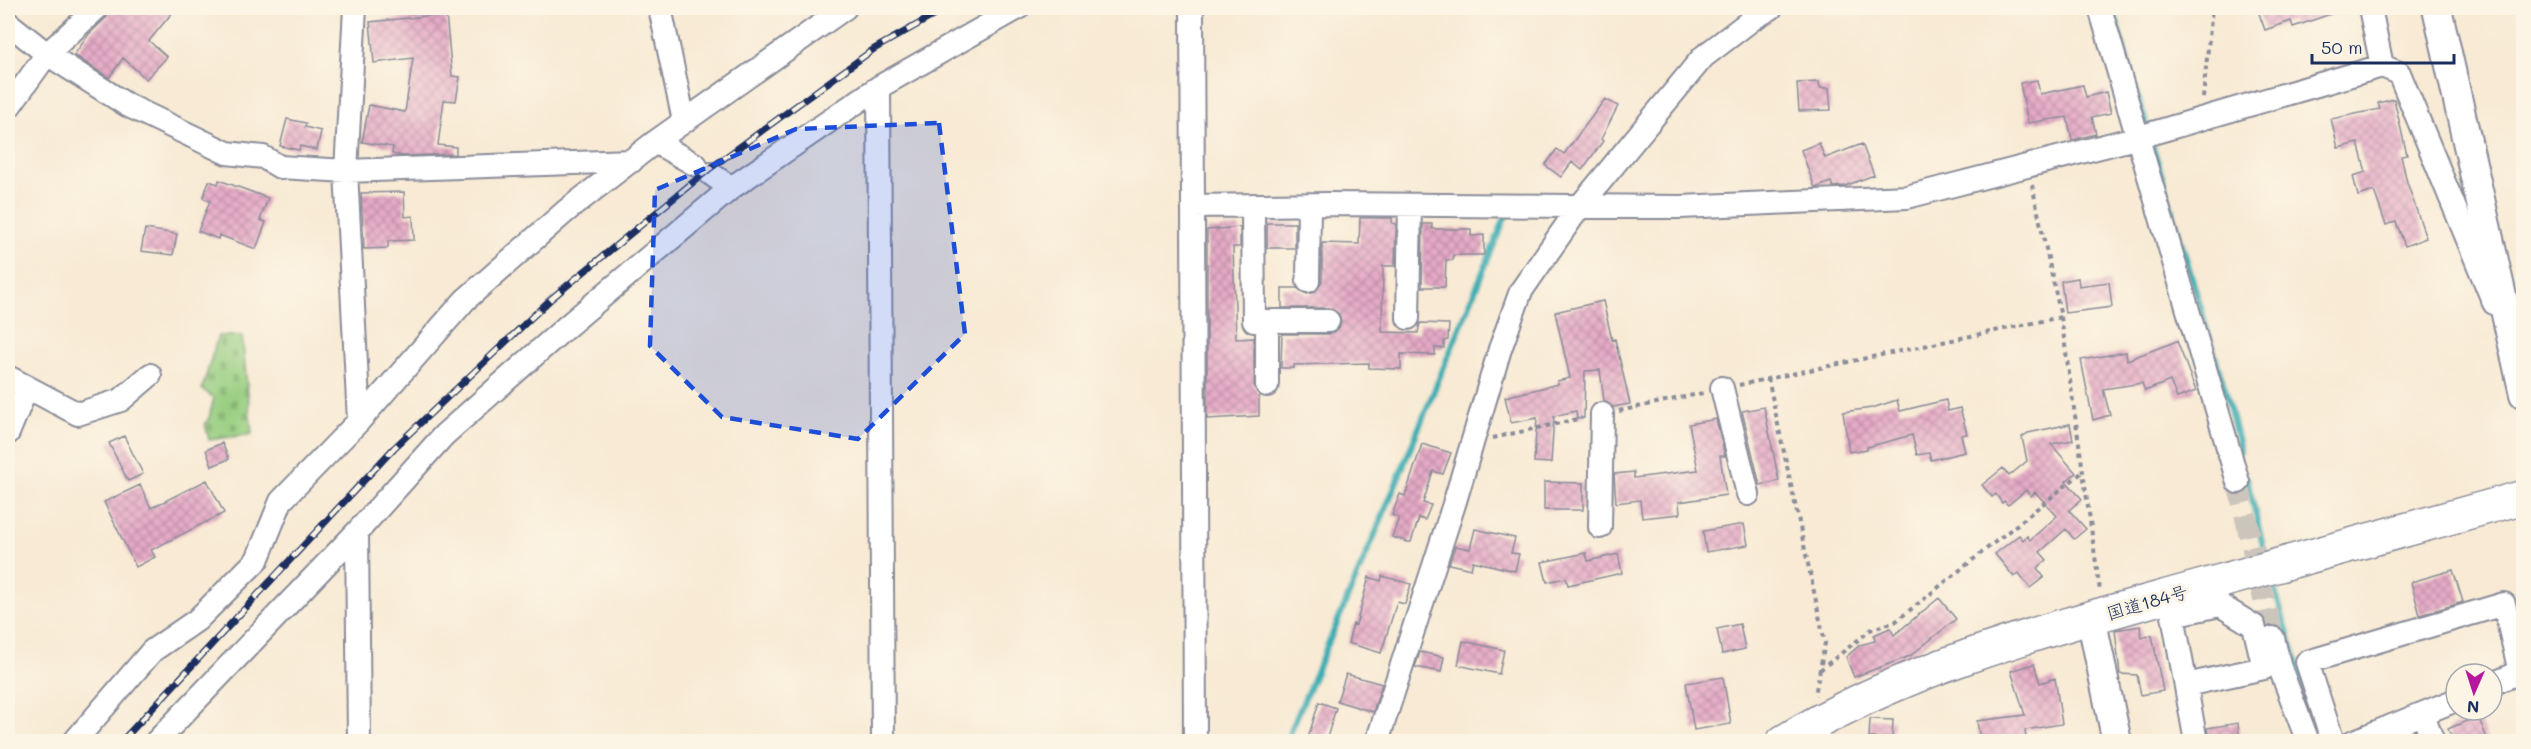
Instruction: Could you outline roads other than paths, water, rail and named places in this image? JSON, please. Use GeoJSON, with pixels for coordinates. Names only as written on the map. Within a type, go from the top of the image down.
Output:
{"type":"FeatureCollection","features":[{"type":"Feature","properties":{"kind":"highway","name":"国道184号"},"geometry":{"type":"LineString","coordinates":[[1794,737],[1865,698],[1975,652],[2091,617],[2523,497]]}},
{"type":"Feature","properties":{"kind":"street"},"geometry":{"type":"LineString","coordinates":[[8,108],[47,54],[97,8]]}},
{"type":"Feature","properties":{"kind":"street"},"geometry":{"type":"LineString","coordinates":[[355,8],[346,171],[359,421]]}},
{"type":"Feature","properties":{"kind":"street"},"geometry":{"type":"LineString","coordinates":[[660,8],[684,121]]}},
{"type":"Feature","properties":{"kind":"street"},"geometry":{"type":"LineString","coordinates":[[74,741],[152,651],[197,620],[257,560],[281,501],[359,421],[465,300],[566,212],[655,142],[845,8]]}},
{"type":"Feature","properties":{"kind":"street"},"geometry":{"type":"LineString","coordinates":[[156,741],[357,532],[444,435],[565,328],[731,188],[879,87],[1018,8]]}},
{"type":"Feature","properties":{"kind":"street"},"geometry":{"type":"LineString","coordinates":[[1192,8],[1195,741]]}},
{"type":"Feature","properties":{"kind":"street"},"geometry":{"type":"LineString","coordinates":[[1377,741],[1500,349],[1521,291],[1580,206],[1703,57],[1754,18],[1771,8]]}},
{"type":"Feature","properties":{"kind":"street"},"geometry":{"type":"LineString","coordinates":[[2100,8],[2238,482]]}},
{"type":"Feature","properties":{"kind":"street"},"geometry":{"type":"LineString","coordinates":[[2370,8],[2382,66]]}},
{"type":"Feature","properties":{"kind":"street"},"geometry":{"type":"LineString","coordinates":[[2438,8],[2523,394]]}},
{"type":"Feature","properties":{"kind":"street"},"geometry":{"type":"LineString","coordinates":[[8,23],[47,54],[127,105],[227,153],[263,157],[280,167],[346,171],[632,160]]}},
{"type":"Feature","properties":{"kind":"street"},"geometry":{"type":"LineString","coordinates":[[1193,206],[1681,207],[1907,197],[2139,138],[2382,66],[2399,73],[2515,355]]}},
{"type":"Feature","properties":{"kind":"street"},"geometry":{"type":"LineString","coordinates":[[879,87],[884,741]]}},
{"type":"Feature","properties":{"kind":"street"},"geometry":{"type":"LineString","coordinates":[[655,142],[704,169],[731,188]]}},
{"type":"Feature","properties":{"kind":"street"},"geometry":{"type":"LineString","coordinates":[[1253,205],[1254,321],[1328,321]]}},
{"type":"Feature","properties":{"kind":"street"},"geometry":{"type":"LineString","coordinates":[[1308,281],[1309,205]]}},
{"type":"Feature","properties":{"kind":"street"},"geometry":{"type":"LineString","coordinates":[[1408,318],[1410,205]]}},
{"type":"Feature","properties":{"kind":"street"},"geometry":{"type":"LineString","coordinates":[[1267,321],[1267,385]]}},
{"type":"Feature","properties":{"kind":"street"},"geometry":{"type":"LineString","coordinates":[[8,433],[17,382],[78,414],[121,400],[150,375]]}},
{"type":"Feature","properties":{"kind":"street"},"geometry":{"type":"LineString","coordinates":[[1722,388],[1748,494]]}},
{"type":"Feature","properties":{"kind":"street"},"geometry":{"type":"LineString","coordinates":[[1600,527],[1602,414]]}},
{"type":"Feature","properties":{"kind":"street"},"geometry":{"type":"LineString","coordinates":[[357,532],[359,741]]}},
{"type":"Feature","properties":{"kind":"street"},"geometry":{"type":"LineString","coordinates":[[2333,741],[2307,662],[2504,604],[2520,672],[2504,679]]}},
{"type":"Feature","properties":{"kind":"street"},"geometry":{"type":"LineString","coordinates":[[2186,685],[2264,668],[2254,626],[2220,605],[2173,615],[2196,741]]}},
{"type":"Feature","properties":{"kind":"street"},"geometry":{"type":"LineString","coordinates":[[2091,617],[2117,741]]}},
{"type":"Feature","properties":{"kind":"street"},"geometry":{"type":"LineString","coordinates":[[2272,635],[2280,668],[2308,741]]}},
{"type":"Feature","properties":{"kind":"street"},"geometry":{"type":"LineString","coordinates":[[2352,741],[2444,705]]}},
{"type":"Feature","properties":{"kind":"street"},"geometry":{"type":"LineString","coordinates":[[2423,714],[2433,741]]}},
{"type":"Feature","properties":{"kind":"waterway"},"geometry":{"type":"LineString","coordinates":[[2112,8],[2227,396],[2240,451]]}},
{"type":"Feature","properties":{"kind":"waterway"},"geometry":{"type":"LineString","coordinates":[[1286,742],[1376,532],[1507,213],[1512,213]]}},
{"type":"Feature","properties":{"kind":"waterway"},"geometry":{"type":"LineString","coordinates":[[2247,478],[2266,559]]}},
{"type":"Feature","properties":{"kind":"waterway"},"geometry":{"type":"LineString","coordinates":[[2271,577],[2311,711]]}},
{"type":"Feature","properties":{"kind":"tunnel"},"geometry":{"type":"LineString","coordinates":[[2238,482],[2272,635]]}},
{"type":"Feature","properties":{"kind":"railway"},"geometry":{"type":"LineString","coordinates":[[121,742],[394,448],[552,298],[708,170],[874,49],[947,8]]}}]}
